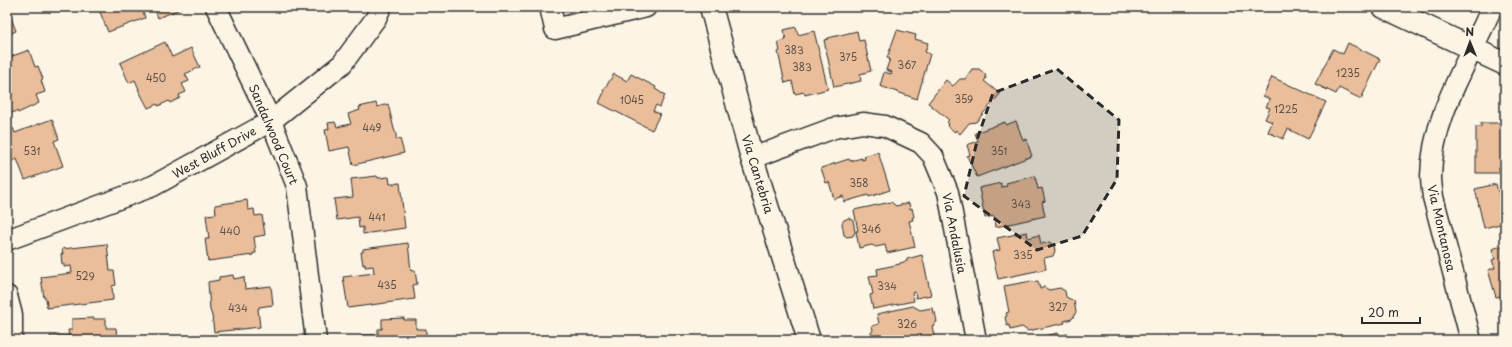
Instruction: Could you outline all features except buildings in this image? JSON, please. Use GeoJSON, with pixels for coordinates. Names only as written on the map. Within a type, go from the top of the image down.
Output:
{"type":"FeatureCollection","features":[{"type":"Feature","properties":{"kind":"main road","name":"Via Cantebria"},"geometry":{"type":"LineString","coordinates":[[711,7],[752,158],[809,340]]}},
{"type":"Feature","properties":{"kind":"main road"},"geometry":{"type":"LineString","coordinates":[[1384,7],[1505,64]]}},
{"type":"Feature","properties":{"kind":"street","name":"Sandalwood Court"},"geometry":{"type":"LineString","coordinates":[[216,7],[271,121],[297,186],[316,340]]}},
{"type":"Feature","properties":{"kind":"street","name":"West Bluff Drive"},"geometry":{"type":"LineString","coordinates":[[7,240],[154,186],[271,121],[342,64],[376,18],[381,7]]}},
{"type":"Feature","properties":{"kind":"street"},"geometry":{"type":"LineString","coordinates":[[550,7],[555,29],[646,7]]}},
{"type":"Feature","properties":{"kind":"street","name":"Via Montanosa"},"geometry":{"type":"LineString","coordinates":[[1471,340],[1433,197],[1431,176],[1433,156],[1442,117],[1460,74],[1492,7]]}},
{"type":"Feature","properties":{"kind":"street","name":"Via Andalusia"},"geometry":{"type":"LineString","coordinates":[[752,158],[834,128],[863,124],[885,126],[921,143],[933,156],[948,192],[976,340]]}},
{"type":"Feature","properties":{"kind":"street"},"geometry":{"type":"LineString","coordinates":[[7,296],[12,315],[12,340]]}},
{"type":"Feature","properties":{"kind":"highlighted area"},"geometry":{"type":"Polygon","coordinates":[[[1057,69],[1119,120],[1117,179],[1082,236],[1037,250],[964,196],[978,137],[993,93],[1057,69]]]}}]}
